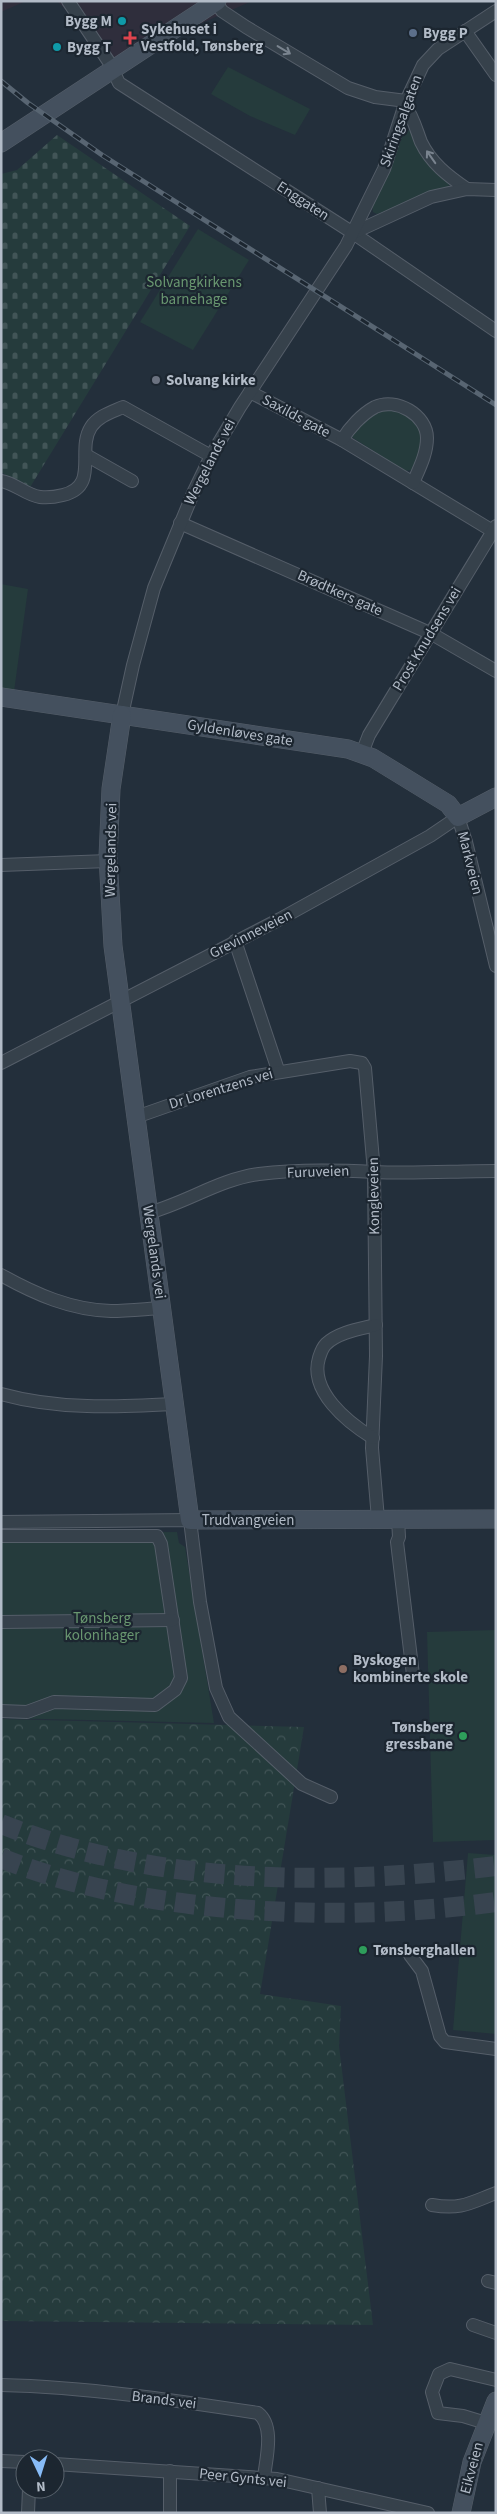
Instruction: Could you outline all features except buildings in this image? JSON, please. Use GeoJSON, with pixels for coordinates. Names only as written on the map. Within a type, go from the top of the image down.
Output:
{"type":"FeatureCollection","features":[{"type":"Feature","properties":{"kind":"main road"},"geometry":{"type":"LineString","coordinates":[[1,144],[216,2]]}},
{"type":"Feature","properties":{"kind":"main road","name":"Gyldenløves gate"},"geometry":{"type":"LineString","coordinates":[[1,698],[362,753],[448,804],[458,817]]}},
{"type":"Feature","properties":{"kind":"main road","name":"Wergelands vei"},"geometry":{"type":"LineString","coordinates":[[122,715],[111,789],[108,861],[112,938],[190,1520]]}},
{"type":"Feature","properties":{"kind":"main road","name":"Grevinneveien"},"geometry":{"type":"LineString","coordinates":[[458,817],[496,797]]}},
{"type":"Feature","properties":{"kind":"main road","name":"Trudvangveien"},"geometry":{"type":"LineString","coordinates":[[190,1520],[244,1522],[496,1519]]}},
{"type":"Feature","properties":{"kind":"main road","name":"Eikveien"},"geometry":{"type":"LineString","coordinates":[[461,2513],[472,2462],[496,2401]]}},
{"type":"Feature","properties":{"kind":"street","name":"Enggaten"},"geometry":{"type":"LineString","coordinates":[[68,1],[113,70],[119,83],[352,233],[496,332]]}},
{"type":"Feature","properties":{"kind":"street"},"geometry":{"type":"LineString","coordinates":[[216,2],[222,11],[246,27],[348,88],[405,104],[422,143],[432,160],[452,178],[467,188]]}},
{"type":"Feature","properties":{"kind":"street","name":"Skiringsalgaten"},"geometry":{"type":"LineString","coordinates":[[352,233],[384,169],[405,104],[423,64],[438,49],[496,11]]}},
{"type":"Feature","properties":{"kind":"street"},"geometry":{"type":"LineString","coordinates":[[465,31],[496,75]]}},
{"type":"Feature","properties":{"kind":"street"},"geometry":{"type":"LineString","coordinates":[[352,233],[408,206],[440,194],[467,188],[496,190]]}},
{"type":"Feature","properties":{"kind":"street","name":"Wergelands vei"},"geometry":{"type":"LineString","coordinates":[[122,715],[145,616],[180,523],[211,456],[352,233]]}},
{"type":"Feature","properties":{"kind":"street","name":"Saxilds gate"},"geometry":{"type":"LineString","coordinates":[[250,392],[342,440],[495,530]]}},
{"type":"Feature","properties":{"kind":"street","name":"Saxilds gate"},"geometry":{"type":"LineString","coordinates":[[342,440],[346,432],[375,408],[385,404],[411,411],[421,421],[427,438],[422,462],[413,483]]}},
{"type":"Feature","properties":{"kind":"street"},"geometry":{"type":"LineString","coordinates":[[1,481],[40,497],[50,498],[67,494],[77,488],[83,480],[86,455],[85,443],[91,427],[102,417],[123,408],[211,456]]}},
{"type":"Feature","properties":{"kind":"street"},"geometry":{"type":"LineString","coordinates":[[86,455],[132,481]]}},
{"type":"Feature","properties":{"kind":"street","name":"Brødtkers gate"},"geometry":{"type":"LineString","coordinates":[[180,523],[432,634],[496,671]]}},
{"type":"Feature","properties":{"kind":"street","name":"Prost Knudsens vei"},"geometry":{"type":"LineString","coordinates":[[362,753],[369,736],[495,530]]}},
{"type":"Feature","properties":{"kind":"street","name":"Grevinneveien"},"geometry":{"type":"LineString","coordinates":[[1,1064],[235,942],[368,870],[458,817]]}},
{"type":"Feature","properties":{"kind":"street","name":"Markveien"},"geometry":{"type":"LineString","coordinates":[[458,817],[466,842],[496,966]]}},
{"type":"Feature","properties":{"kind":"street"},"geometry":{"type":"LineString","coordinates":[[1,865],[108,861]]}},
{"type":"Feature","properties":{"kind":"street"},"geometry":{"type":"LineString","coordinates":[[235,942],[278,1070]]}},
{"type":"Feature","properties":{"kind":"street","name":"Dr Lorentzens vei"},"geometry":{"type":"LineString","coordinates":[[136,1117],[221,1085],[278,1070],[357,1061],[362,1063],[365,1068]]}},
{"type":"Feature","properties":{"kind":"street","name":"Kongleveien"},"geometry":{"type":"LineString","coordinates":[[365,1068],[374,1172],[376,1325],[373,1438],[378,1519]]}},
{"type":"Feature","properties":{"kind":"street","name":"Furuveien"},"geometry":{"type":"LineString","coordinates":[[148,1212],[169,1208],[232,1181],[258,1174],[329,1170],[374,1172],[496,1171]]}},
{"type":"Feature","properties":{"kind":"street"},"geometry":{"type":"LineString","coordinates":[[1,1275],[30,1291],[70,1305],[110,1311],[162,1308]]}},
{"type":"Feature","properties":{"kind":"street"},"geometry":{"type":"LineString","coordinates":[[373,1438],[350,1420],[323,1393],[317,1378],[317,1365],[322,1351],[330,1341],[346,1333],[376,1325]]}},
{"type":"Feature","properties":{"kind":"street"},"geometry":{"type":"LineString","coordinates":[[1,1394],[72,1406],[107,1408],[174,1404]]}},
{"type":"Feature","properties":{"kind":"street"},"geometry":{"type":"LineString","coordinates":[[398,1519],[399,1537],[397,1542],[413,1675]]}},
{"type":"Feature","properties":{"kind":"street"},"geometry":{"type":"LineString","coordinates":[[190,1520],[200,1602],[216,1688],[229,1717],[302,1784],[332,1797]]}},
{"type":"Feature","properties":{"kind":"street","name":"Trudvangveien"},"geometry":{"type":"LineString","coordinates":[[1,1522],[190,1520]]}},
{"type":"Feature","properties":{"kind":"street"},"geometry":{"type":"LineString","coordinates":[[1,1536],[157,1536],[161,1544],[181,1678],[179,1684],[160,1703],[145,1706],[54,1702],[27,1712],[1,1711]]}},
{"type":"Feature","properties":{"kind":"street"},"geometry":{"type":"LineString","coordinates":[[1,1622],[172,1620]]}},
{"type":"Feature","properties":{"kind":"street"},"geometry":{"type":"LineString","coordinates":[[410,1955],[422,1971],[440,2036],[445,2042],[496,2049]]}},
{"type":"Feature","properties":{"kind":"street"},"geometry":{"type":"LineString","coordinates":[[432,2205],[450,2208],[461,2207],[496,2194]]}},
{"type":"Feature","properties":{"kind":"street"},"geometry":{"type":"LineString","coordinates":[[473,2325],[496,2333]]}},
{"type":"Feature","properties":{"kind":"street","name":"Eikveien"},"geometry":{"type":"LineString","coordinates":[[486,2423],[438,2413],[432,2392],[439,2374],[450,2369],[496,2380]]}},
{"type":"Feature","properties":{"kind":"street","name":"Brands vei"},"geometry":{"type":"LineString","coordinates":[[1,2385],[41,2386],[181,2401],[258,2413],[263,2417],[268,2436],[264,2478]]}},
{"type":"Feature","properties":{"kind":"street"},"geometry":{"type":"LineString","coordinates":[[1,2461],[15,2462]]}},
{"type":"Feature","properties":{"kind":"street","name":"Peer Gynts vei"},"geometry":{"type":"LineString","coordinates":[[65,2465],[264,2478],[428,2513]]}},
{"type":"Feature","properties":{"kind":"street"},"geometry":{"type":"LineString","coordinates":[[170,2471],[170,2513]]}},
{"type":"Feature","properties":{"kind":"street"},"geometry":{"type":"LineString","coordinates":[[318,2488],[320,2513]]}},
{"type":"Feature","properties":{"kind":"street"},"geometry":{"type":"LineString","coordinates":[[28,2513],[29,2499]]}},
{"type":"Feature","properties":{"kind":"shaded area"},"geometry":{"type":"Polygon","coordinates":[[[1,1],[26,1],[1,12],[1,1]]]}},
{"type":"Feature","properties":{"kind":"shaded area","name":"Sykehuset i Vestfold, Tønsberg"},"geometry":{"type":"Polygon","coordinates":[[[57,1],[252,1],[116,61],[57,1]]]}},
{"type":"Feature","properties":{"kind":"green space"},"geometry":{"type":"Polygon","coordinates":[[[228,67],[310,109],[295,135],[250,116],[211,94],[228,67]]]}},
{"type":"Feature","properties":{"kind":"green space"},"geometry":{"type":"Polygon","coordinates":[[[405,129],[413,132],[449,185],[448,188],[377,214],[373,212],[372,204],[386,178],[405,129]]]}},
{"type":"Feature","properties":{"kind":"green space"},"geometry":{"type":"Polygon","coordinates":[[[57,135],[190,226],[29,489],[1,472],[1,174],[17,170],[57,135]]]}},
{"type":"Feature","properties":{"kind":"green space","name":"Solvangkirkens barnehage"},"geometry":{"type":"Polygon","coordinates":[[[198,229],[249,260],[193,350],[140,322],[198,229]]]}},
{"type":"Feature","properties":{"kind":"green space"},"geometry":{"type":"Polygon","coordinates":[[[375,409],[400,409],[422,427],[422,448],[412,470],[405,471],[350,436],[375,409]]]}},
{"type":"Feature","properties":{"kind":"green space"},"geometry":{"type":"Polygon","coordinates":[[[1,584],[28,589],[13,699],[1,697],[1,584]]]}},
{"type":"Feature","properties":{"kind":"green space","name":"Tønsberg kolonihager"},"geometry":{"type":"Polygon","coordinates":[[[177,1532],[179,1543],[185,1547],[214,1723],[1,1718],[1,1533],[177,1532]]]}},
{"type":"Feature","properties":{"kind":"green space","name":"Tønsberg gressbane"},"geometry":{"type":"Polygon","coordinates":[[[496,1630],[496,1840],[433,1842],[427,1632],[496,1630]]]}},
{"type":"Feature","properties":{"kind":"green space"},"geometry":{"type":"Polygon","coordinates":[[[1,1719],[304,1727],[260,1994],[341,2006],[339,2046],[373,2325],[1,2321],[1,1719]]]}},
{"type":"Feature","properties":{"kind":"green space"},"geometry":{"type":"Polygon","coordinates":[[[468,1853],[496,1855],[496,2034],[453,2030],[468,1853]]]}},
{"type":"Feature","properties":{"kind":"tunnel"},"geometry":{"type":"LineString","coordinates":[[1,1824],[60,1844],[121,1860],[182,1870],[245,1876],[371,1877],[496,1866]]}},
{"type":"Feature","properties":{"kind":"tunnel"},"geometry":{"type":"LineString","coordinates":[[1,1858],[57,1877],[117,1892],[181,1903],[246,1910],[311,1913],[375,1912],[437,1909],[496,1902]]}},
{"type":"Feature","properties":{"kind":"railway"},"geometry":{"type":"LineString","coordinates":[[1,81],[28,103],[102,155],[496,405]]}},
{"type":"Feature","properties":{"kind":"place","name":"Bygg M"},"geometry":{"type":"Point","coordinates":[122,21]}},
{"type":"Feature","properties":{"kind":"place","name":"Bygg P"},"geometry":{"type":"Point","coordinates":[413,33]}},
{"type":"Feature","properties":{"kind":"place","name":"Sykehuset i Vestfold, Tønsberg"},"geometry":{"type":"Point","coordinates":[130,38]}},
{"type":"Feature","properties":{"kind":"place","name":"Bygg T"},"geometry":{"type":"Point","coordinates":[57,47]}},
{"type":"Feature","properties":{"kind":"place","name":"Solvang kirke"},"geometry":{"type":"Point","coordinates":[156,380]}},
{"type":"Feature","properties":{"kind":"place","name":"Byskogen kombinerte skole"},"geometry":{"type":"Point","coordinates":[343,1669]}},
{"type":"Feature","properties":{"kind":"place","name":"Tønsberg gressbane"},"geometry":{"type":"Point","coordinates":[463,1736]}},
{"type":"Feature","properties":{"kind":"place","name":"Tønsberghallen"},"geometry":{"type":"Point","coordinates":[363,1950]}}]}
